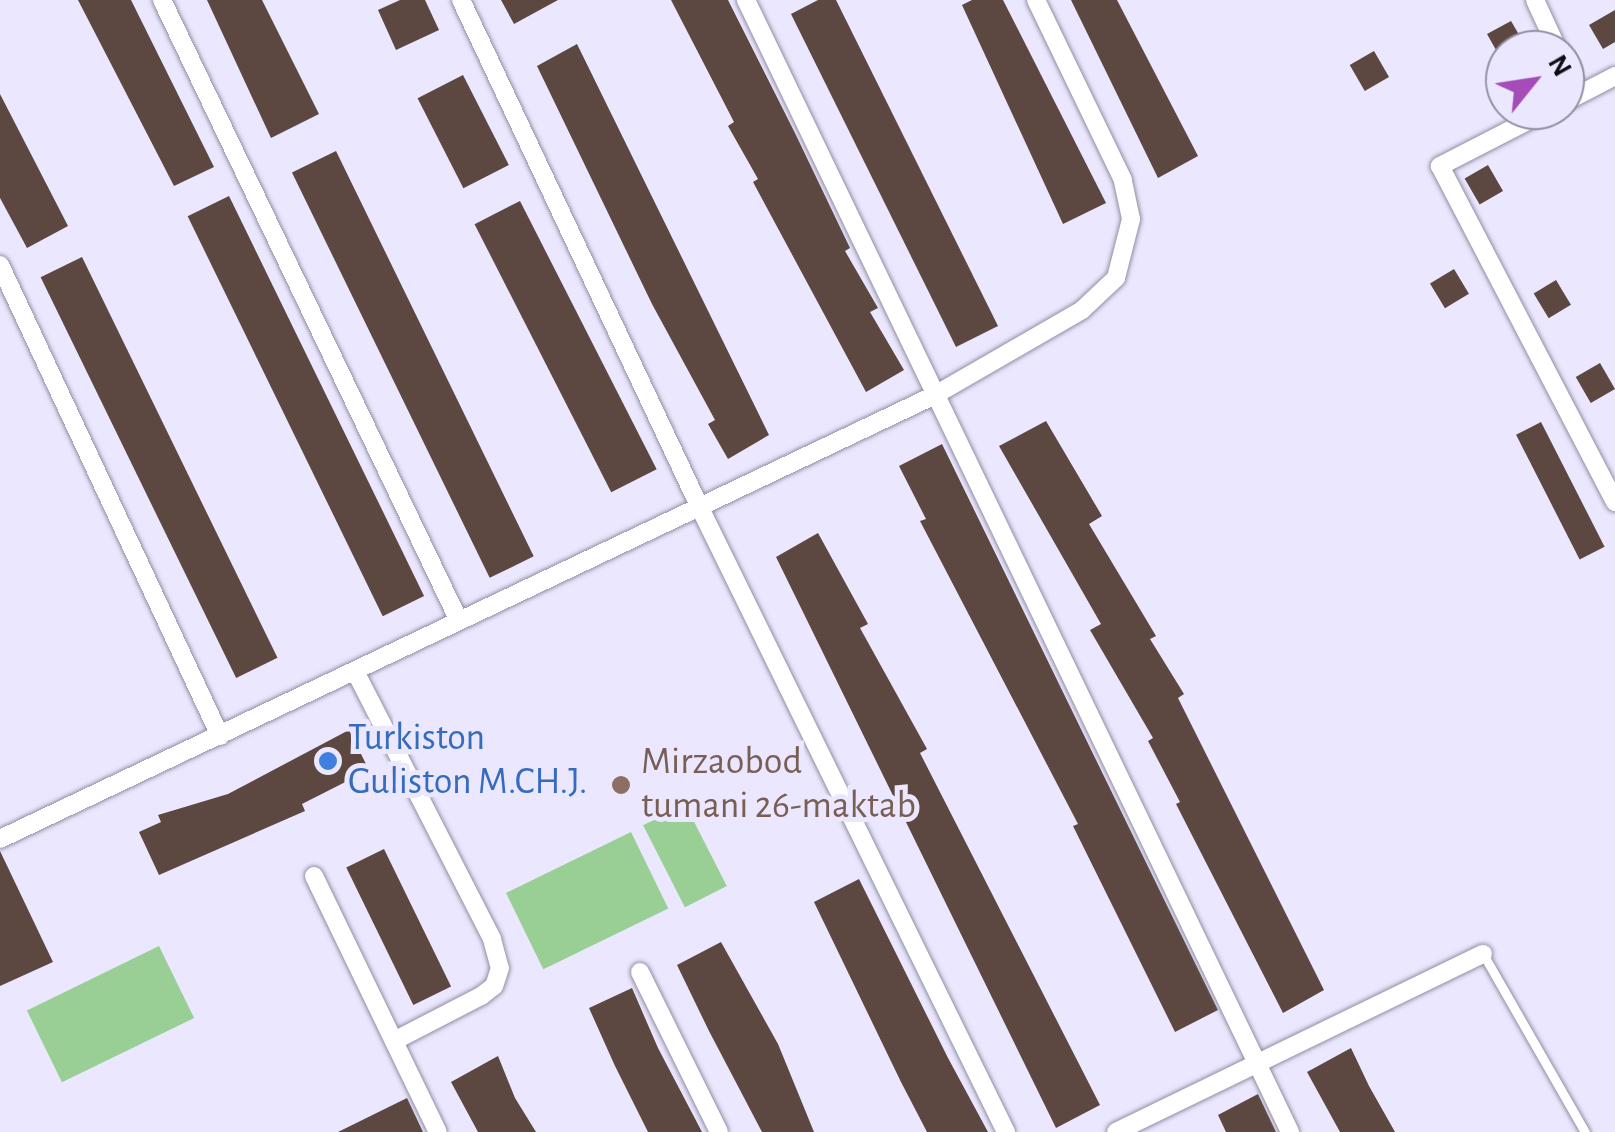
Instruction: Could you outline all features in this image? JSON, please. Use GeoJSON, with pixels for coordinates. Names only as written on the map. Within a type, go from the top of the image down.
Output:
{"type":"FeatureCollection","features":[{"type":"Feature","properties":{"kind":"street"},"geometry":{"type":"LineString","coordinates":[[162,0],[459,620]]}},
{"type":"Feature","properties":{"kind":"street"},"geometry":{"type":"LineString","coordinates":[[461,0],[700,508],[1006,1132]]}},
{"type":"Feature","properties":{"kind":"street"},"geometry":{"type":"LineString","coordinates":[[746,0],[1290,1132]]}},
{"type":"Feature","properties":{"kind":"street"},"geometry":{"type":"LineString","coordinates":[[0,839],[935,395],[1082,310],[1116,278],[1128,249],[1131,219],[1123,180],[1036,0]]}},
{"type":"Feature","properties":{"kind":"street"},"geometry":{"type":"LineString","coordinates":[[1535,0],[1549,30]]}},
{"type":"Feature","properties":{"kind":"street"},"geometry":{"type":"LineString","coordinates":[[1585,91],[1615,76]]}},
{"type":"Feature","properties":{"kind":"street"},"geometry":{"type":"LineString","coordinates":[[1510,130],[1440,166],[1615,502]]}},
{"type":"Feature","properties":{"kind":"street"},"geometry":{"type":"LineString","coordinates":[[0,266],[220,736]]}},
{"type":"Feature","properties":{"kind":"street"},"geometry":{"type":"LineString","coordinates":[[356,673],[492,939],[500,968],[494,986],[481,996],[394,1041]]}},
{"type":"Feature","properties":{"kind":"street"},"geometry":{"type":"LineString","coordinates":[[314,876],[438,1132]]}},
{"type":"Feature","properties":{"kind":"street"},"geometry":{"type":"LineString","coordinates":[[1116,1132],[1483,954]]}},
{"type":"Feature","properties":{"kind":"street"},"geometry":{"type":"LineString","coordinates":[[640,972],[719,1132]]}},
{"type":"Feature","properties":{"kind":"lane"},"geometry":{"type":"LineString","coordinates":[[1483,954],[1585,1132]]}},
{"type":"Feature","properties":{"kind":"green space"},"geometry":{"type":"Polygon","coordinates":[[[685,804],[727,886],[685,907],[643,825],[685,804]]]}},
{"type":"Feature","properties":{"kind":"green space"},"geometry":{"type":"Polygon","coordinates":[[[631,832],[668,908],[543,969],[506,893],[631,832]]]}},
{"type":"Feature","properties":{"kind":"green space"},"geometry":{"type":"Polygon","coordinates":[[[159,946],[194,1018],[62,1082],[27,1010],[159,946]]]}},
{"type":"Feature","properties":{"kind":"building"},"geometry":{"type":"Polygon","coordinates":[[[78,0],[131,0],[214,167],[174,186],[78,0]]]}},
{"type":"Feature","properties":{"kind":"building"},"geometry":{"type":"Polygon","coordinates":[[[207,0],[262,0],[319,114],[271,138],[207,0]]]}},
{"type":"Feature","properties":{"kind":"building"},"geometry":{"type":"Polygon","coordinates":[[[400,0],[425,0],[439,30],[396,50],[378,10],[400,0]]]}},
{"type":"Feature","properties":{"kind":"building"},"geometry":{"type":"Polygon","coordinates":[[[501,0],[558,0],[514,24],[501,0]]]}},
{"type":"Feature","properties":{"kind":"building"},"geometry":{"type":"Polygon","coordinates":[[[671,0],[728,0],[795,133],[850,248],[845,251],[878,308],[870,312],[904,370],[866,392],[753,182],[758,179],[728,126],[734,122],[671,0]]]}},
{"type":"Feature","properties":{"kind":"building"},"geometry":{"type":"Polygon","coordinates":[[[818,0],[836,0],[998,326],[956,347],[791,14],[818,0]]]}},
{"type":"Feature","properties":{"kind":"building"},"geometry":{"type":"Polygon","coordinates":[[[972,0],[1003,0],[1106,203],[1063,224],[962,5],[972,0]]]}},
{"type":"Feature","properties":{"kind":"building"},"geometry":{"type":"Polygon","coordinates":[[[1071,0],[1117,0],[1198,156],[1158,178],[1071,0]]]}},
{"type":"Feature","properties":{"kind":"building"},"geometry":{"type":"Polygon","coordinates":[[[1615,10],[1615,42],[1603,49],[1589,25],[1615,10]]]}},
{"type":"Feature","properties":{"kind":"building"},"geometry":{"type":"Polygon","coordinates":[[[1511,21],[1516,30],[1494,30],[1511,21]]]}},
{"type":"Feature","properties":{"kind":"building"},"geometry":{"type":"Polygon","coordinates":[[[577,44],[769,435],[728,459],[708,424],[715,420],[652,304],[537,66],[577,44]]]}},
{"type":"Feature","properties":{"kind":"building"},"geometry":{"type":"Polygon","coordinates":[[[1374,51],[1389,77],[1365,91],[1350,65],[1374,51]]]}},
{"type":"Feature","properties":{"kind":"building"},"geometry":{"type":"Polygon","coordinates":[[[463,75],[509,165],[463,188],[418,98],[463,75]]]}},
{"type":"Feature","properties":{"kind":"building"},"geometry":{"type":"Polygon","coordinates":[[[0,94],[68,226],[27,248],[0,198],[0,94]]]}},
{"type":"Feature","properties":{"kind":"building"},"geometry":{"type":"Polygon","coordinates":[[[336,151],[534,556],[490,578],[292,172],[336,151]]]}},
{"type":"Feature","properties":{"kind":"building"},"geometry":{"type":"Polygon","coordinates":[[[1488,165],[1503,191],[1480,204],[1465,178],[1488,165]]]}},
{"type":"Feature","properties":{"kind":"building"},"geometry":{"type":"Polygon","coordinates":[[[229,196],[424,596],[383,616],[188,216],[229,196]]]}},
{"type":"Feature","properties":{"kind":"building"},"geometry":{"type":"Polygon","coordinates":[[[520,201],[657,469],[611,492],[475,224],[520,201]]]}},
{"type":"Feature","properties":{"kind":"building"},"geometry":{"type":"Polygon","coordinates":[[[82,257],[278,658],[236,678],[41,277],[82,257]]]}},
{"type":"Feature","properties":{"kind":"building"},"geometry":{"type":"Polygon","coordinates":[[[1454,269],[1469,294],[1445,308],[1430,283],[1454,269]]]}},
{"type":"Feature","properties":{"kind":"building"},"geometry":{"type":"Polygon","coordinates":[[[1556,280],[1571,305],[1549,318],[1534,293],[1556,280]]]}},
{"type":"Feature","properties":{"kind":"building"},"geometry":{"type":"Polygon","coordinates":[[[1600,363],[1615,389],[1591,403],[1576,377],[1600,363]]]}},
{"type":"Feature","properties":{"kind":"building"},"geometry":{"type":"Polygon","coordinates":[[[1046,421],[1102,516],[1089,524],[1156,636],[1150,639],[1184,694],[1178,698],[1324,990],[1283,1013],[1176,804],[1180,802],[1148,741],[1153,738],[1090,630],[1101,624],[999,446],[1046,421]]]}},
{"type":"Feature","properties":{"kind":"building"},"geometry":{"type":"Polygon","coordinates":[[[1541,422],[1605,547],[1580,559],[1516,435],[1541,422]]]}},
{"type":"Feature","properties":{"kind":"building"},"geometry":{"type":"Polygon","coordinates":[[[942,444],[1218,1010],[1175,1032],[1073,826],[1078,824],[920,521],[926,519],[899,466],[942,444]]]}},
{"type":"Feature","properties":{"kind":"building"},"geometry":{"type":"Polygon","coordinates":[[[818,533],[868,624],[860,628],[927,749],[920,753],[1100,1105],[1056,1128],[776,557],[818,533]]]}},
{"type":"Feature","properties":{"kind":"building"},"geometry":{"type":"Polygon","coordinates":[[[349,730],[369,770],[302,804],[305,811],[159,875],[139,832],[161,822],[158,815],[228,794],[349,730]]]}},
{"type":"Feature","properties":{"kind":"building"},"geometry":{"type":"Polygon","coordinates":[[[384,849],[451,987],[413,1005],[346,867],[384,849]]]}},
{"type":"Feature","properties":{"kind":"building"},"geometry":{"type":"Polygon","coordinates":[[[0,851],[53,962],[0,986],[0,851]]]}},
{"type":"Feature","properties":{"kind":"building"},"geometry":{"type":"Polygon","coordinates":[[[859,879],[988,1132],[927,1132],[901,1082],[814,902],[859,879]]]}},
{"type":"Feature","properties":{"kind":"building"},"geometry":{"type":"Polygon","coordinates":[[[721,942],[778,1044],[814,1132],[762,1132],[709,1031],[677,965],[721,942]]]}},
{"type":"Feature","properties":{"kind":"building"},"geometry":{"type":"Polygon","coordinates":[[[632,988],[702,1132],[648,1132],[615,1066],[589,1008],[632,988]]]}},
{"type":"Feature","properties":{"kind":"building"},"geometry":{"type":"Polygon","coordinates":[[[1351,1048],[1395,1132],[1340,1132],[1307,1072],[1351,1048]]]}},
{"type":"Feature","properties":{"kind":"building"},"geometry":{"type":"Polygon","coordinates":[[[498,1056],[515,1098],[536,1132],[478,1132],[451,1082],[498,1056]]]}},
{"type":"Feature","properties":{"kind":"building"},"geometry":{"type":"Polygon","coordinates":[[[1258,1094],[1276,1132],[1226,1132],[1218,1115],[1258,1094]]]}},
{"type":"Feature","properties":{"kind":"building"},"geometry":{"type":"Polygon","coordinates":[[[407,1098],[423,1132],[338,1132],[407,1098]]]}},
{"type":"Feature","properties":{"kind":"place","name":"Turkiston Guliston M.CH.J."},"geometry":{"type":"Point","coordinates":[328,761]}},
{"type":"Feature","properties":{"kind":"place","name":"Mirzaobod tumani 26-maktab"},"geometry":{"type":"Point","coordinates":[621,785]}}]}
